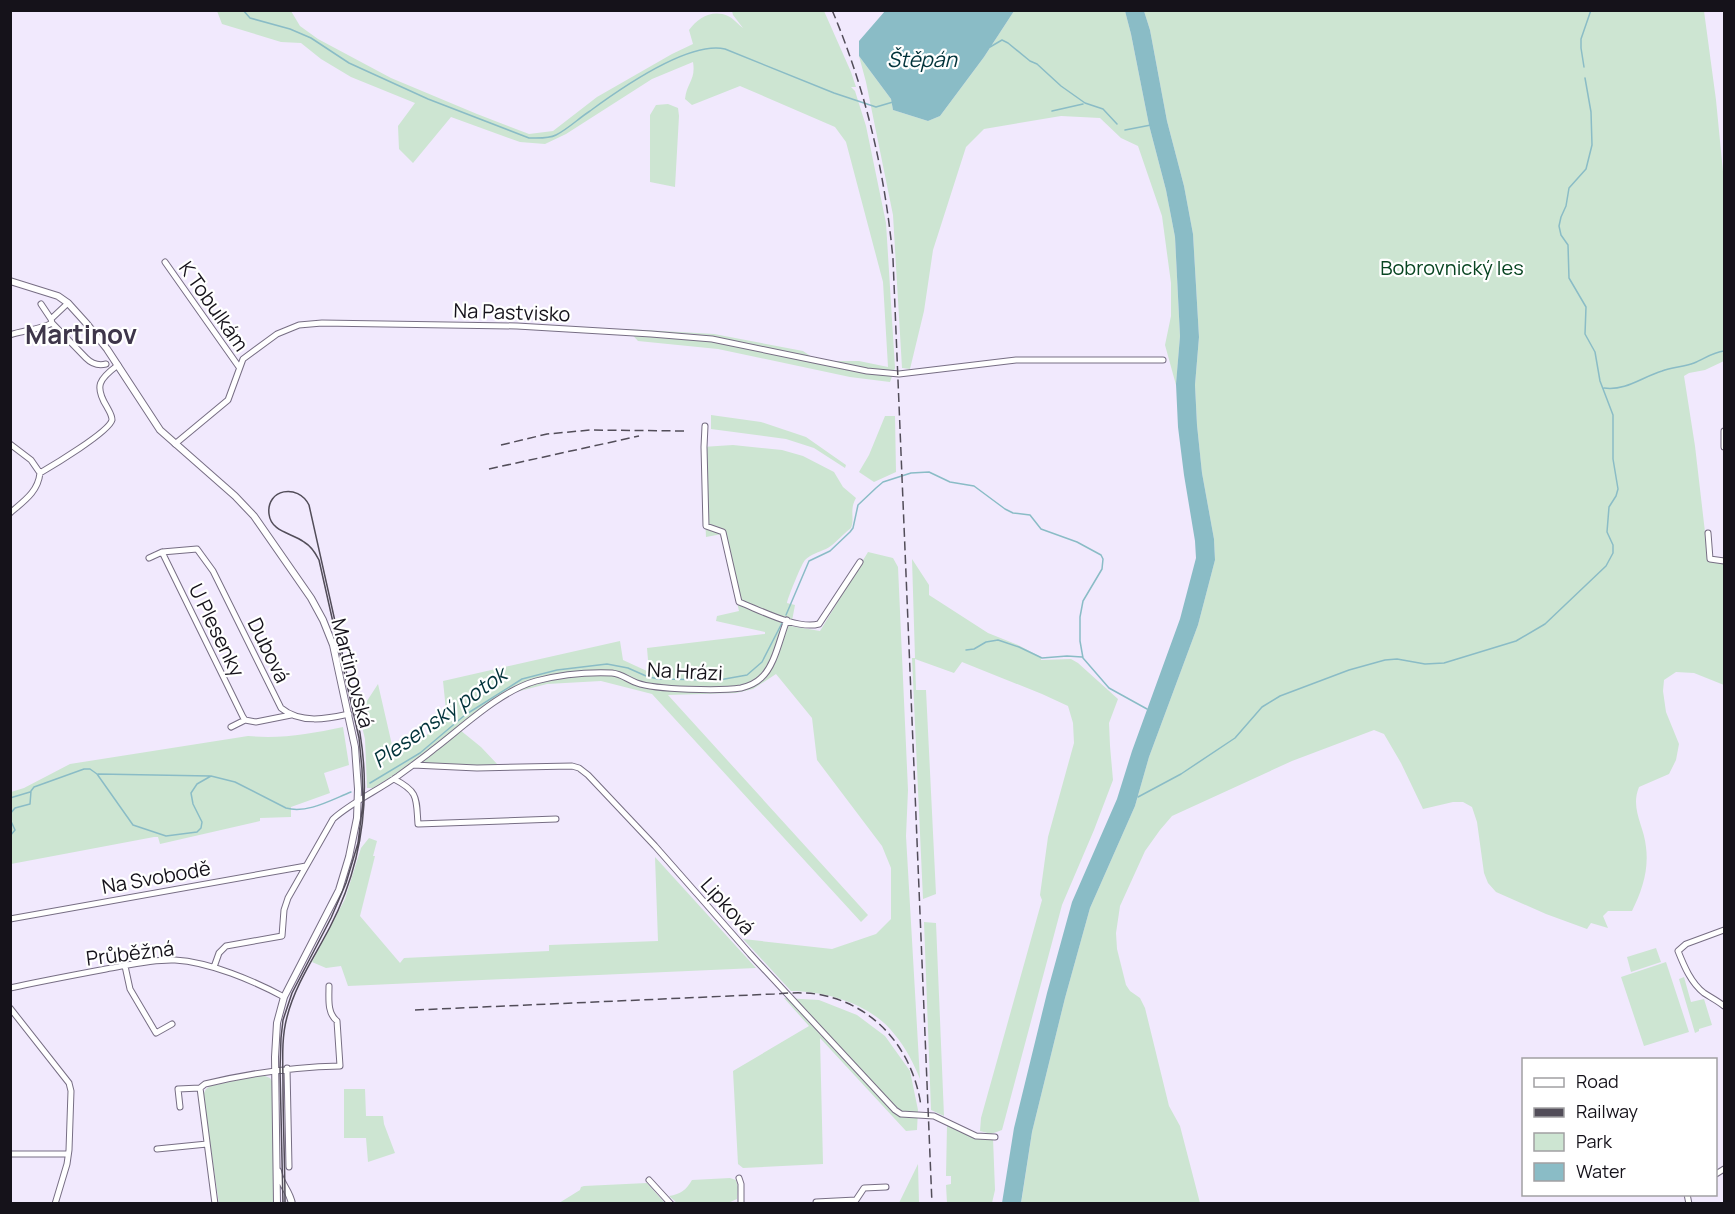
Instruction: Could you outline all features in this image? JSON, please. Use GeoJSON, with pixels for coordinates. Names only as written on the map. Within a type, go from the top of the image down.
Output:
{"type":"FeatureCollection","features":[{"type":"Feature","properties":{"kind":"street","name":"K Tobulkám"},"geometry":{"type":"LineString","coordinates":[[165,262],[239,367]]}},
{"type":"Feature","properties":{"kind":"street","name":"Martinovská"},"geometry":{"type":"LineString","coordinates":[[10,281],[49,292],[68,303],[98,337],[155,423],[175,444],[247,507],[311,598],[333,645],[349,714],[357,765],[358,802],[352,847],[339,890],[284,997],[277,1023],[275,1070],[278,1203]]}},
{"type":"Feature","properties":{"kind":"street"},"geometry":{"type":"LineString","coordinates":[[10,335],[36,329],[52,321],[68,303]]}},
{"type":"Feature","properties":{"kind":"street"},"geometry":{"type":"LineString","coordinates":[[41,304],[52,321],[92,363],[106,364],[113,358]]}},
{"type":"Feature","properties":{"kind":"street","name":"Na Pastvisko"},"geometry":{"type":"LineString","coordinates":[[175,444],[228,400],[243,359],[277,334],[299,326],[322,323],[517,326],[703,338],[867,371],[899,374],[1016,360],[1163,360]]}},
{"type":"Feature","properties":{"kind":"street"},"geometry":{"type":"LineString","coordinates":[[106,364],[111,370]]}},
{"type":"Feature","properties":{"kind":"street"},"geometry":{"type":"LineString","coordinates":[[40,473],[92,439],[112,421],[101,399],[99,389],[100,381],[117,365]]}},
{"type":"Feature","properties":{"kind":"street"},"geometry":{"type":"LineString","coordinates":[[705,426],[706,526],[723,532],[739,602],[788,620],[812,626],[819,624],[860,562]]}},
{"type":"Feature","properties":{"kind":"street"},"geometry":{"type":"LineString","coordinates":[[1725,431],[1725,447]]}},
{"type":"Feature","properties":{"kind":"street"},"geometry":{"type":"LineString","coordinates":[[10,444],[31,460],[40,473],[35,491],[10,513]]}},
{"type":"Feature","properties":{"kind":"street"},"geometry":{"type":"LineString","coordinates":[[1708,533],[1710,560],[1725,561]]}},
{"type":"Feature","properties":{"kind":"street","name":"Dubová"},"geometry":{"type":"LineString","coordinates":[[162,552],[197,549],[210,565],[279,704],[291,715]]}},
{"type":"Feature","properties":{"kind":"street"},"geometry":{"type":"LineString","coordinates":[[149,558],[162,552]]}},
{"type":"Feature","properties":{"kind":"street","name":"U Plesenky"},"geometry":{"type":"LineString","coordinates":[[162,552],[245,720]]}},
{"type":"Feature","properties":{"kind":"street","name":"Na Hrázi"},"geometry":{"type":"LineString","coordinates":[[358,802],[394,779],[489,707],[511,692],[533,682],[571,675],[610,673],[620,674],[638,683],[656,687],[714,689],[744,687],[762,677],[769,670],[788,620]]}},
{"type":"Feature","properties":{"kind":"street"},"geometry":{"type":"LineString","coordinates":[[231,727],[245,720],[256,722],[291,715],[321,719],[349,714]]}},
{"type":"Feature","properties":{"kind":"street","name":"Lipková"},"geometry":{"type":"LineString","coordinates":[[413,765],[477,768],[572,766],[579,768],[655,846],[750,954],[895,1110],[901,1114],[934,1116],[976,1136],[995,1137]]}},
{"type":"Feature","properties":{"kind":"street"},"geometry":{"type":"LineString","coordinates":[[394,779],[407,785],[415,795],[418,824],[556,819]]}},
{"type":"Feature","properties":{"kind":"street"},"geometry":{"type":"LineString","coordinates":[[214,967],[219,953],[226,946],[282,936],[284,910],[288,898],[306,866],[333,819],[358,802]]}},
{"type":"Feature","properties":{"kind":"street","name":"Na Svobodě"},"geometry":{"type":"LineString","coordinates":[[10,919],[306,866]]}},
{"type":"Feature","properties":{"kind":"street"},"geometry":{"type":"LineString","coordinates":[[1725,930],[1686,945],[1678,951],[1695,984],[1704,993],[1725,1006]]}},
{"type":"Feature","properties":{"kind":"street","name":"Průběžná"},"geometry":{"type":"LineString","coordinates":[[10,987],[159,960],[174,960],[214,967],[284,997]]}},
{"type":"Feature","properties":{"kind":"street"},"geometry":{"type":"LineString","coordinates":[[125,966],[130,989],[156,1033],[172,1024]]}},
{"type":"Feature","properties":{"kind":"street"},"geometry":{"type":"LineString","coordinates":[[180,1107],[178,1089],[200,1088],[205,1084],[228,1078],[287,1068],[340,1066],[337,1021],[331,1017],[329,986]]}},
{"type":"Feature","properties":{"kind":"street"},"geometry":{"type":"LineString","coordinates":[[10,1008],[69,1083],[71,1091],[71,1128],[67,1164],[55,1203]]}},
{"type":"Feature","properties":{"kind":"street"},"geometry":{"type":"LineString","coordinates":[[287,1068],[289,1167]]}},
{"type":"Feature","properties":{"kind":"street"},"geometry":{"type":"LineString","coordinates":[[200,1088],[215,1203]]}},
{"type":"Feature","properties":{"kind":"street"},"geometry":{"type":"LineString","coordinates":[[157,1149],[207,1144]]}},
{"type":"Feature","properties":{"kind":"street","name":"Martinovská"},"geometry":{"type":"LineString","coordinates":[[277,1152],[279,1176],[288,1190],[292,1203]]}},
{"type":"Feature","properties":{"kind":"street"},"geometry":{"type":"LineString","coordinates":[[10,1154],[68,1154]]}},
{"type":"Feature","properties":{"kind":"street"},"geometry":{"type":"LineString","coordinates":[[739,1178],[741,1203]]}},
{"type":"Feature","properties":{"kind":"street"},"geometry":{"type":"LineString","coordinates":[[650,1180],[671,1203]]}},
{"type":"Feature","properties":{"kind":"street"},"geometry":{"type":"LineString","coordinates":[[816,1203],[856,1200],[864,1188],[886,1187]]}},
{"type":"Feature","properties":{"kind":"green space"},"geometry":{"type":"Polygon","coordinates":[[[217,11],[291,11],[300,26],[318,39],[391,78],[529,134],[553,131],[597,97],[693,44],[689,30],[706,16],[722,14],[743,28],[732,11],[824,11],[856,87],[851,87],[855,91],[866,126],[886,223],[895,368],[890,382],[850,377],[718,349],[638,341],[627,329],[714,334],[803,351],[818,361],[859,361],[888,367],[883,282],[846,142],[835,127],[740,86],[692,105],[685,99],[693,73],[693,62],[652,79],[566,134],[545,144],[520,142],[451,117],[413,163],[399,149],[398,126],[415,103],[351,77],[321,59],[301,43],[281,42],[222,24],[217,11]]]}},
{"type":"Feature","properties":{"kind":"green space"},"geometry":{"type":"Polygon","coordinates":[[[1014,11],[1125,11],[1175,237],[1180,336],[1176,385],[1165,345],[1171,316],[1171,283],[1162,216],[1138,146],[1121,138],[1100,118],[1061,116],[984,129],[966,147],[933,250],[924,311],[910,369],[902,368],[893,215],[859,56],[891,99],[893,110],[928,121],[940,116],[984,57],[1014,11]]]}},
{"type":"Feature","properties":{"kind":"green space","name":"Bobrovnický les"},"geometry":{"type":"Polygon","coordinates":[[[1144,11],[1704,11],[1724,182],[1724,361],[1684,376],[1708,558],[1724,563],[1724,685],[1694,673],[1676,672],[1664,680],[1666,712],[1679,744],[1676,760],[1669,774],[1639,787],[1636,803],[1647,856],[1644,880],[1632,911],[1608,911],[1603,916],[1608,928],[1591,923],[1587,929],[1496,892],[1488,883],[1484,873],[1477,822],[1472,807],[1463,802],[1453,802],[1423,809],[1384,734],[1374,730],[1292,761],[1172,816],[1145,851],[1120,906],[1116,933],[1117,949],[1126,985],[1140,998],[1145,1008],[1169,1106],[1180,1126],[1200,1203],[1021,1204],[1032,1132],[1090,908],[1135,806],[1149,757],[1198,625],[1215,560],[1197,425],[1195,385],[1199,337],[1193,234],[1144,11]]]}},
{"type":"Feature","properties":{"kind":"green space"},"geometry":{"type":"Polygon","coordinates":[[[668,104],[678,108],[679,116],[675,187],[650,182],[650,115],[656,105],[668,104]]]}},
{"type":"Feature","properties":{"kind":"green space"},"geometry":{"type":"Polygon","coordinates":[[[711,415],[761,422],[806,437],[846,465],[845,468],[814,448],[786,439],[711,429],[711,415]]]}},
{"type":"Feature","properties":{"kind":"green space"},"geometry":{"type":"Polygon","coordinates":[[[885,416],[895,416],[896,472],[874,482],[859,472],[869,455],[885,416]]]}},
{"type":"Feature","properties":{"kind":"green space"},"geometry":{"type":"Polygon","coordinates":[[[733,445],[782,450],[803,456],[834,472],[843,487],[856,498],[851,528],[829,547],[803,562],[787,603],[795,605],[791,626],[820,631],[868,552],[893,558],[898,567],[908,790],[906,836],[920,1079],[899,1040],[875,1015],[834,997],[791,991],[743,939],[832,949],[876,934],[891,919],[891,868],[882,846],[817,760],[812,718],[776,674],[753,689],[736,693],[668,695],[868,915],[861,922],[652,694],[601,681],[547,684],[512,693],[460,730],[498,765],[438,769],[414,763],[373,788],[367,788],[365,739],[357,706],[365,704],[378,684],[392,745],[424,737],[447,720],[443,681],[620,641],[623,660],[649,672],[647,648],[765,634],[765,632],[716,621],[717,616],[739,611],[722,534],[706,537],[702,447],[733,445]]]}},
{"type":"Feature","properties":{"kind":"green space"},"geometry":{"type":"Polygon","coordinates":[[[912,559],[929,585],[929,595],[988,633],[1018,645],[1041,657],[1041,660],[1071,659],[1118,699],[1109,723],[1113,780],[1062,905],[1002,1130],[991,1134],[980,1131],[981,1118],[1042,900],[1040,895],[1048,837],[1074,743],[1073,723],[1068,706],[1042,694],[962,662],[954,673],[915,659],[916,690],[926,690],[936,894],[923,899],[912,658],[915,658],[912,559]]]}},
{"type":"Feature","properties":{"kind":"green space"},"geometry":{"type":"Polygon","coordinates":[[[343,727],[349,765],[324,773],[330,793],[291,807],[291,817],[260,818],[260,821],[160,844],[158,837],[154,837],[11,864],[11,792],[24,788],[70,764],[248,736],[296,735],[343,727]]]}},
{"type":"Feature","properties":{"kind":"green space"},"geometry":{"type":"Polygon","coordinates":[[[369,838],[377,841],[360,916],[400,963],[404,958],[549,951],[549,945],[658,941],[655,857],[756,968],[348,986],[341,966],[326,968],[312,962],[345,899],[361,848],[369,838]]]}},
{"type":"Feature","properties":{"kind":"green space"},"geometry":{"type":"Polygon","coordinates":[[[924,922],[936,923],[944,1116],[931,1110],[924,922]]]}},
{"type":"Feature","properties":{"kind":"green space"},"geometry":{"type":"Polygon","coordinates":[[[1656,948],[1661,962],[1631,972],[1627,957],[1656,948]]]}},
{"type":"Feature","properties":{"kind":"green space"},"geometry":{"type":"Polygon","coordinates":[[[1666,962],[1689,1032],[1644,1046],[1621,977],[1666,962]]]}},
{"type":"Feature","properties":{"kind":"green space"},"geometry":{"type":"Polygon","coordinates":[[[1684,977],[1691,1002],[1704,999],[1712,1025],[1699,1029],[1695,1033],[1679,979],[1684,977]]]}},
{"type":"Feature","properties":{"kind":"green space"},"geometry":{"type":"Polygon","coordinates":[[[784,998],[819,1000],[857,1015],[885,1036],[910,1071],[918,1110],[917,1130],[906,1131],[820,1038],[823,1164],[743,1168],[738,1164],[733,1071],[809,1026],[784,998]]]}},
{"type":"Feature","properties":{"kind":"green space"},"geometry":{"type":"Polygon","coordinates":[[[260,1074],[270,1078],[273,1083],[275,1203],[219,1204],[203,1095],[206,1089],[213,1084],[260,1074]]]}},
{"type":"Feature","properties":{"kind":"green space"},"geometry":{"type":"Polygon","coordinates":[[[344,1089],[365,1089],[366,1116],[383,1116],[395,1153],[368,1162],[366,1138],[344,1138],[344,1089]]]}},
{"type":"Feature","properties":{"kind":"green space"},"geometry":{"type":"Polygon","coordinates":[[[947,1125],[993,1138],[995,1190],[992,1203],[947,1203],[946,1185],[951,1184],[951,1176],[946,1176],[947,1125]]]}},
{"type":"Feature","properties":{"kind":"green space"},"geometry":{"type":"Polygon","coordinates":[[[918,1164],[919,1203],[899,1203],[918,1164]]]}},
{"type":"Feature","properties":{"kind":"green space"},"geometry":{"type":"Polygon","coordinates":[[[730,1178],[736,1180],[738,1187],[737,1199],[728,1203],[677,1203],[669,1196],[683,1191],[692,1180],[730,1178]]]}},
{"type":"Feature","properties":{"kind":"green space"},"geometry":{"type":"Polygon","coordinates":[[[647,1183],[664,1202],[662,1204],[559,1203],[584,1186],[647,1183]]]}},
{"type":"Feature","properties":{"kind":"water","name":"Štěpán"},"geometry":{"type":"Polygon","coordinates":[[[885,11],[1014,11],[984,57],[940,116],[928,121],[893,110],[891,99],[859,56],[859,41],[885,11]]]}},
{"type":"Feature","properties":{"kind":"water"},"geometry":{"type":"Polygon","coordinates":[[[1125,11],[1144,11],[1150,30],[1167,121],[1184,186],[1193,234],[1199,337],[1195,385],[1197,425],[1215,560],[1198,625],[1149,757],[1135,806],[1090,908],[1032,1132],[1021,1203],[1002,1203],[1014,1128],[1072,902],[1117,799],[1180,619],[1196,558],[1178,427],[1176,384],[1180,336],[1175,237],[1125,11]]]}},
{"type":"Feature","properties":{"kind":"waterway"},"geometry":{"type":"LineString","coordinates":[[243,10],[250,18],[290,29],[311,38],[349,63],[428,99],[529,138],[546,138],[556,135],[655,69],[674,59],[710,48],[725,49],[834,93],[876,107],[893,102]]}},
{"type":"Feature","properties":{"kind":"waterway"},"geometry":{"type":"LineString","coordinates":[[1584,67],[1581,39],[1591,10]]}},
{"type":"Feature","properties":{"kind":"waterway"},"geometry":{"type":"LineString","coordinates":[[990,47],[1002,40],[1008,43],[1085,103],[1103,109],[1117,124]]}},
{"type":"Feature","properties":{"kind":"waterway"},"geometry":{"type":"LineString","coordinates":[[1138,797],[1181,774],[1235,738],[1262,707],[1280,696],[1349,670],[1385,660],[1397,659],[1425,664],[1444,663],[1516,641],[1545,624],[1606,566],[1613,553],[1613,545],[1607,532],[1609,507],[1618,489],[1613,459],[1613,415],[1600,381],[1595,352],[1585,334],[1586,307],[1569,278],[1568,245],[1561,235],[1559,226],[1569,188],[1586,169],[1592,145],[1591,112],[1585,78]]}},
{"type":"Feature","properties":{"kind":"waterway"},"geometry":{"type":"LineString","coordinates":[[1052,111],[1083,104]]}},
{"type":"Feature","properties":{"kind":"waterway"},"geometry":{"type":"LineString","coordinates":[[1125,130],[1151,125]]}},
{"type":"Feature","properties":{"kind":"waterway"},"geometry":{"type":"LineString","coordinates":[[1604,388],[1627,386],[1724,351]]}},
{"type":"Feature","properties":{"kind":"waterway","name":"Plesenský potok"},"geometry":{"type":"LineString","coordinates":[[786,615],[809,561],[830,551],[850,532],[858,505],[883,482],[911,473],[929,472],[950,482],[974,486],[1005,509],[1013,513],[1030,515],[1041,529],[1077,542],[1101,555],[1102,569],[1083,601],[1080,617],[1083,658],[1109,688],[1147,709]]}},
{"type":"Feature","properties":{"kind":"waterway","name":"Plesenský potok"},"geometry":{"type":"LineString","coordinates":[[370,783],[420,753],[465,715],[522,679],[557,670],[607,664],[628,668],[658,679],[719,680],[747,675],[762,662],[782,623]]}},
{"type":"Feature","properties":{"kind":"waterway"},"geometry":{"type":"LineString","coordinates":[[966,650],[998,640],[1042,658],[1082,657]]}},
{"type":"Feature","properties":{"kind":"waterway","name":"Plesenský potok"},"geometry":{"type":"LineString","coordinates":[[10,814],[15,808],[30,804],[31,791],[34,787],[84,769],[90,769],[97,774],[133,825],[166,836],[197,832],[201,828],[202,822],[193,804],[191,793],[197,784],[211,776],[235,782],[286,808],[294,809],[311,808],[351,792]]}},
{"type":"Feature","properties":{"kind":"waterway"},"geometry":{"type":"LineString","coordinates":[[98,774],[210,776]]}},
{"type":"Feature","properties":{"kind":"waterway"},"geometry":{"type":"LineString","coordinates":[[10,798],[30,792]]}},
{"type":"Feature","properties":{"kind":"waterway","name":"Plesenský potok"},"geometry":{"type":"LineString","coordinates":[[10,819],[15,830],[10,836]]}},
{"type":"Feature","properties":{"kind":"tram line"},"geometry":{"type":"LineString","coordinates":[[283,1204],[280,1069],[283,1020],[292,993],[331,918],[346,883],[358,843],[363,802],[359,738],[319,560],[306,544],[274,525],[269,514],[272,499],[277,494],[291,492],[304,498],[309,505],[360,733],[364,808],[361,832],[350,880],[330,927],[295,994],[285,1025],[283,1042],[285,1204]]}},
{"type":"Feature","properties":{"kind":"railway"},"geometry":{"type":"LineString","coordinates":[[832,10],[855,71],[872,132],[885,195],[893,259],[932,1204]]}},
{"type":"Feature","properties":{"kind":"railway"},"geometry":{"type":"LineString","coordinates":[[501,445],[547,434],[590,430],[686,431]]}},
{"type":"Feature","properties":{"kind":"railway"},"geometry":{"type":"LineString","coordinates":[[489,469],[639,436]]}},
{"type":"Feature","properties":{"kind":"railway"},"geometry":{"type":"LineString","coordinates":[[415,1010],[790,993],[816,994],[856,1007],[873,1018],[887,1032],[900,1048],[909,1066],[917,1085],[921,1106]]}},
{"type":"Feature","properties":{"kind":"district","name":"Martinov"},"geometry":{"type":"Point","coordinates":[81,334]}}]}
